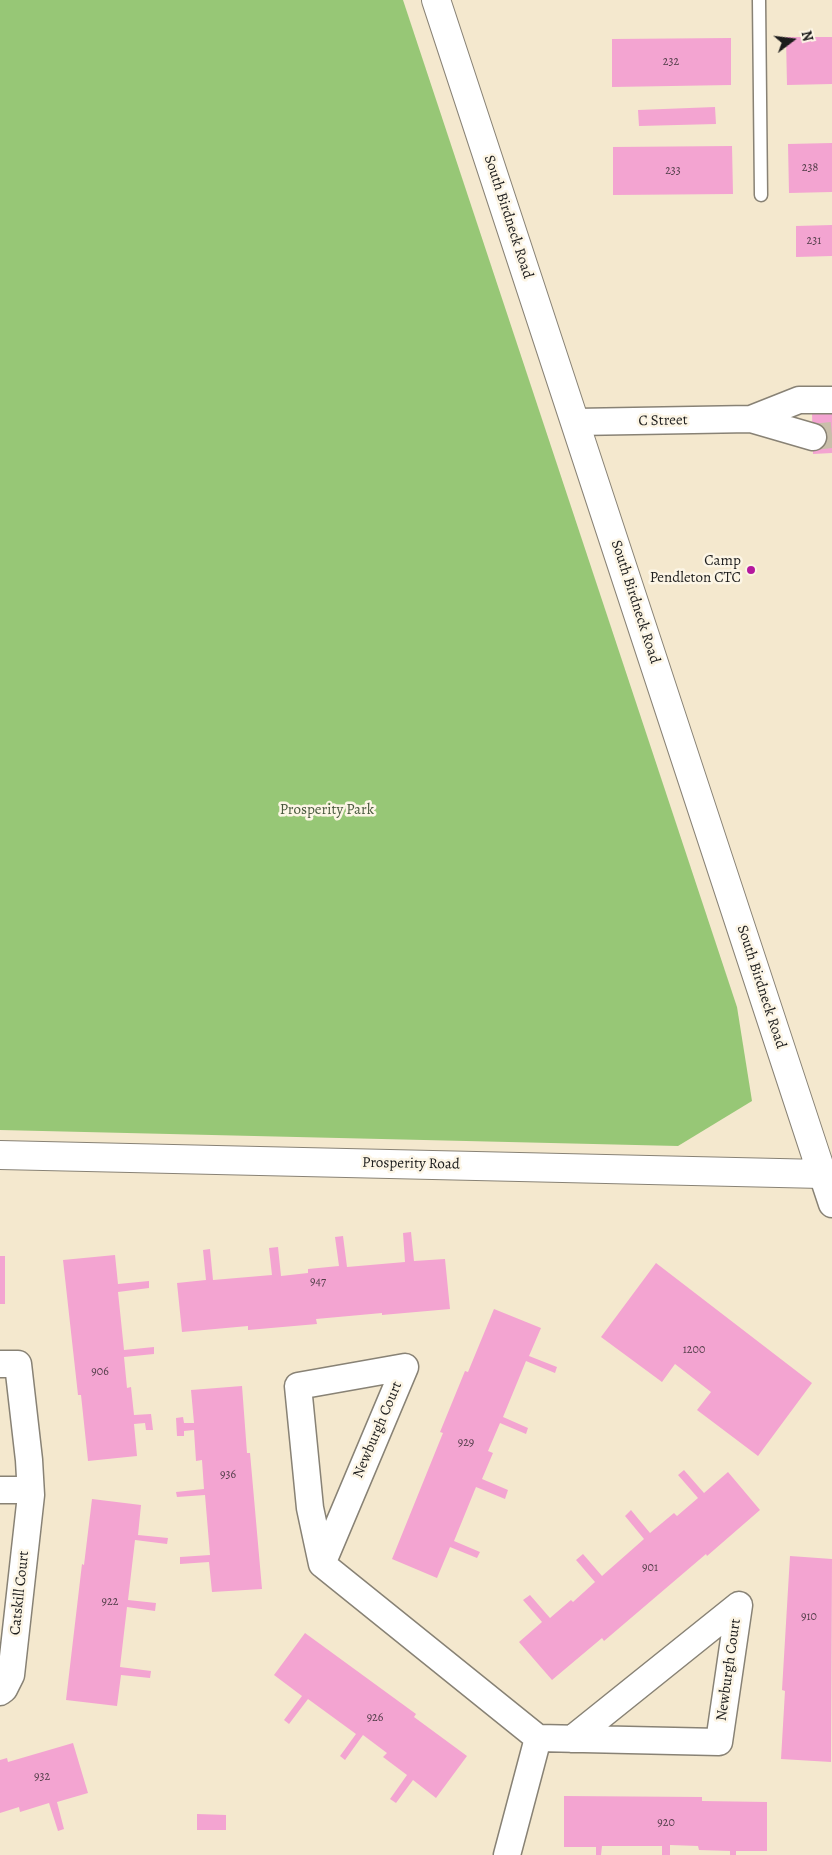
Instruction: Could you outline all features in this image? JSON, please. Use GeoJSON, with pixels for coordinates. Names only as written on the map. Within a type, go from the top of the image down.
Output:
{"type":"FeatureCollection","features":[{"type":"Feature","properties":{"kind":"street","name":"South Birdneck Road"},"geometry":{"type":"LineString","coordinates":[[436,0],[832,1204]]}},
{"type":"Feature","properties":{"kind":"street","name":"C Street"},"geometry":{"type":"LineString","coordinates":[[751,419],[799,400],[832,400]]}},
{"type":"Feature","properties":{"kind":"street","name":"C Street"},"geometry":{"type":"LineString","coordinates":[[576,422],[751,419],[813,437]]}},
{"type":"Feature","properties":{"kind":"street","name":"Prosperity Road"},"geometry":{"type":"LineString","coordinates":[[0,1155],[822,1174]]}},
{"type":"Feature","properties":{"kind":"street","name":"Catskill Court"},"geometry":{"type":"LineString","coordinates":[[0,1364],[18,1364],[29,1460],[30,1490],[11,1675],[0,1692]]}},
{"type":"Feature","properties":{"kind":"street","name":"Newburgh Court"},"geometry":{"type":"LineString","coordinates":[[405,1367],[371,1447],[322,1564],[310,1508],[298,1386],[405,1367]]}},
{"type":"Feature","properties":{"kind":"street"},"geometry":{"type":"LineString","coordinates":[[0,1490],[30,1490]]}},
{"type":"Feature","properties":{"kind":"street"},"geometry":{"type":"LineString","coordinates":[[322,1564],[538,1738],[508,1855]]}},
{"type":"Feature","properties":{"kind":"street","name":"Newburgh Court"},"geometry":{"type":"LineString","coordinates":[[538,1738],[719,1742],[739,1604],[572,1738]]}},
{"type":"Feature","properties":{"kind":"lane"},"geometry":{"type":"LineString","coordinates":[[759,0],[761,194]]}},
{"type":"Feature","properties":{"kind":"green space","name":"Prosperity Park"},"geometry":{"type":"Polygon","coordinates":[[[0,0],[403,0],[737,1007],[752,1101],[678,1146],[0,1130],[0,0]]]}},
{"type":"Feature","properties":{"kind":"building"},"geometry":{"type":"Polygon","coordinates":[[[786,37],[832,37],[832,84],[787,85],[786,37]]]}},
{"type":"Feature","properties":{"kind":"building"},"geometry":{"type":"Polygon","coordinates":[[[731,38],[731,85],[612,87],[612,39],[731,38]]]}},
{"type":"Feature","properties":{"kind":"building"},"geometry":{"type":"Polygon","coordinates":[[[715,107],[716,124],[639,126],[638,110],[715,107]]]}},
{"type":"Feature","properties":{"kind":"building"},"geometry":{"type":"Polygon","coordinates":[[[832,143],[832,192],[789,193],[788,144],[832,143]]]}},
{"type":"Feature","properties":{"kind":"building"},"geometry":{"type":"Polygon","coordinates":[[[732,146],[733,194],[613,195],[613,147],[732,146]]]}},
{"type":"Feature","properties":{"kind":"building"},"geometry":{"type":"Polygon","coordinates":[[[832,225],[832,256],[796,257],[796,226],[832,225]]]}},
{"type":"Feature","properties":{"kind":"building"},"geometry":{"type":"Polygon","coordinates":[[[812,411],[832,411],[832,453],[813,454],[812,411]]]}},
{"type":"Feature","properties":{"kind":"building"},"geometry":{"type":"Polygon","coordinates":[[[411,1232],[414,1261],[445,1259],[450,1309],[316,1319],[317,1324],[248,1330],[248,1326],[182,1332],[177,1283],[206,1280],[203,1250],[210,1249],[213,1280],[272,1275],[269,1248],[278,1247],[281,1276],[308,1273],[308,1269],[339,1266],[335,1237],[343,1236],[347,1267],[405,1262],[403,1233],[411,1232]]]}},
{"type":"Feature","properties":{"kind":"building"},"geometry":{"type":"Polygon","coordinates":[[[115,1255],[118,1284],[149,1281],[149,1288],[118,1292],[124,1350],[154,1347],[154,1354],[124,1357],[127,1388],[131,1387],[134,1415],[151,1414],[153,1430],[146,1430],[145,1423],[134,1424],[137,1456],[88,1461],[81,1395],[78,1395],[63,1260],[115,1255]]]}},
{"type":"Feature","properties":{"kind":"building"},"geometry":{"type":"Polygon","coordinates":[[[0,1256],[5,1256],[5,1304],[0,1304],[0,1256]]]}},
{"type":"Feature","properties":{"kind":"building"},"geometry":{"type":"Polygon","coordinates":[[[656,1263],[812,1383],[758,1456],[697,1410],[711,1392],[675,1364],[662,1382],[601,1337],[656,1263]]]}},
{"type":"Feature","properties":{"kind":"building"},"geometry":{"type":"Polygon","coordinates":[[[494,1309],[541,1328],[529,1356],[557,1367],[555,1373],[526,1361],[503,1417],[528,1428],[526,1434],[500,1423],[488,1451],[493,1453],[482,1479],[508,1490],[505,1499],[476,1487],[454,1541],[480,1552],[477,1558],[450,1547],[437,1578],[392,1559],[443,1433],[440,1432],[465,1371],[468,1372],[494,1309]]]}},
{"type":"Feature","properties":{"kind":"building"},"geometry":{"type":"Polygon","coordinates":[[[242,1386],[247,1453],[250,1453],[262,1589],[212,1592],[209,1562],[180,1564],[180,1557],[210,1555],[205,1495],[177,1497],[176,1492],[204,1489],[202,1460],[196,1461],[194,1430],[184,1431],[184,1436],[177,1436],[176,1418],[183,1417],[184,1423],[194,1423],[191,1390],[242,1386]]]}},
{"type":"Feature","properties":{"kind":"building"},"geometry":{"type":"Polygon","coordinates":[[[684,1470],[704,1493],[728,1472],[760,1510],[604,1641],[602,1638],[552,1680],[519,1642],[542,1622],[523,1600],[530,1595],[550,1618],[571,1600],[573,1602],[595,1582],[576,1560],[583,1554],[602,1576],[644,1539],[625,1516],[631,1510],[650,1533],[674,1513],[677,1516],[698,1498],[678,1475],[684,1470]]]}},
{"type":"Feature","properties":{"kind":"building"},"geometry":{"type":"Polygon","coordinates":[[[92,1499],[141,1505],[138,1535],[168,1538],[167,1544],[135,1540],[128,1600],[156,1603],[155,1611],[127,1607],[120,1667],[151,1671],[150,1678],[121,1675],[117,1706],[66,1700],[82,1564],[84,1565],[92,1499]]]}},
{"type":"Feature","properties":{"kind":"building"},"geometry":{"type":"Polygon","coordinates":[[[790,1556],[832,1559],[831,1762],[781,1759],[785,1691],[782,1690],[790,1556]]]}},
{"type":"Feature","properties":{"kind":"building"},"geometry":{"type":"Polygon","coordinates":[[[305,1633],[416,1714],[414,1717],[467,1756],[436,1798],[413,1780],[396,1803],[390,1799],[407,1775],[383,1757],[387,1753],[363,1735],[345,1760],[340,1756],[356,1734],[308,1699],[289,1724],[284,1720],[302,1696],[274,1675],[305,1633]]]}},
{"type":"Feature","properties":{"kind":"building"},"geometry":{"type":"Polygon","coordinates":[[[73,1743],[88,1793],[57,1802],[64,1829],[58,1831],[49,1803],[20,1812],[19,1807],[0,1813],[0,1760],[7,1758],[8,1762],[73,1743]]]}},
{"type":"Feature","properties":{"kind":"building"},"geometry":{"type":"Polygon","coordinates":[[[564,1796],[702,1797],[702,1801],[767,1802],[767,1851],[736,1851],[736,1855],[730,1855],[730,1851],[699,1850],[698,1846],[670,1845],[670,1855],[662,1855],[662,1846],[602,1846],[601,1855],[596,1855],[596,1847],[564,1847],[564,1796]]]}},
{"type":"Feature","properties":{"kind":"building"},"geometry":{"type":"Polygon","coordinates":[[[197,1814],[226,1815],[226,1830],[197,1830],[197,1814]]]}},
{"type":"Feature","properties":{"kind":"tunnel"},"geometry":{"type":"LineString","coordinates":[[813,437],[832,435]]}},
{"type":"Feature","properties":{"kind":"place","name":"Camp Pendleton CTC"},"geometry":{"type":"Point","coordinates":[751,570]}}]}
